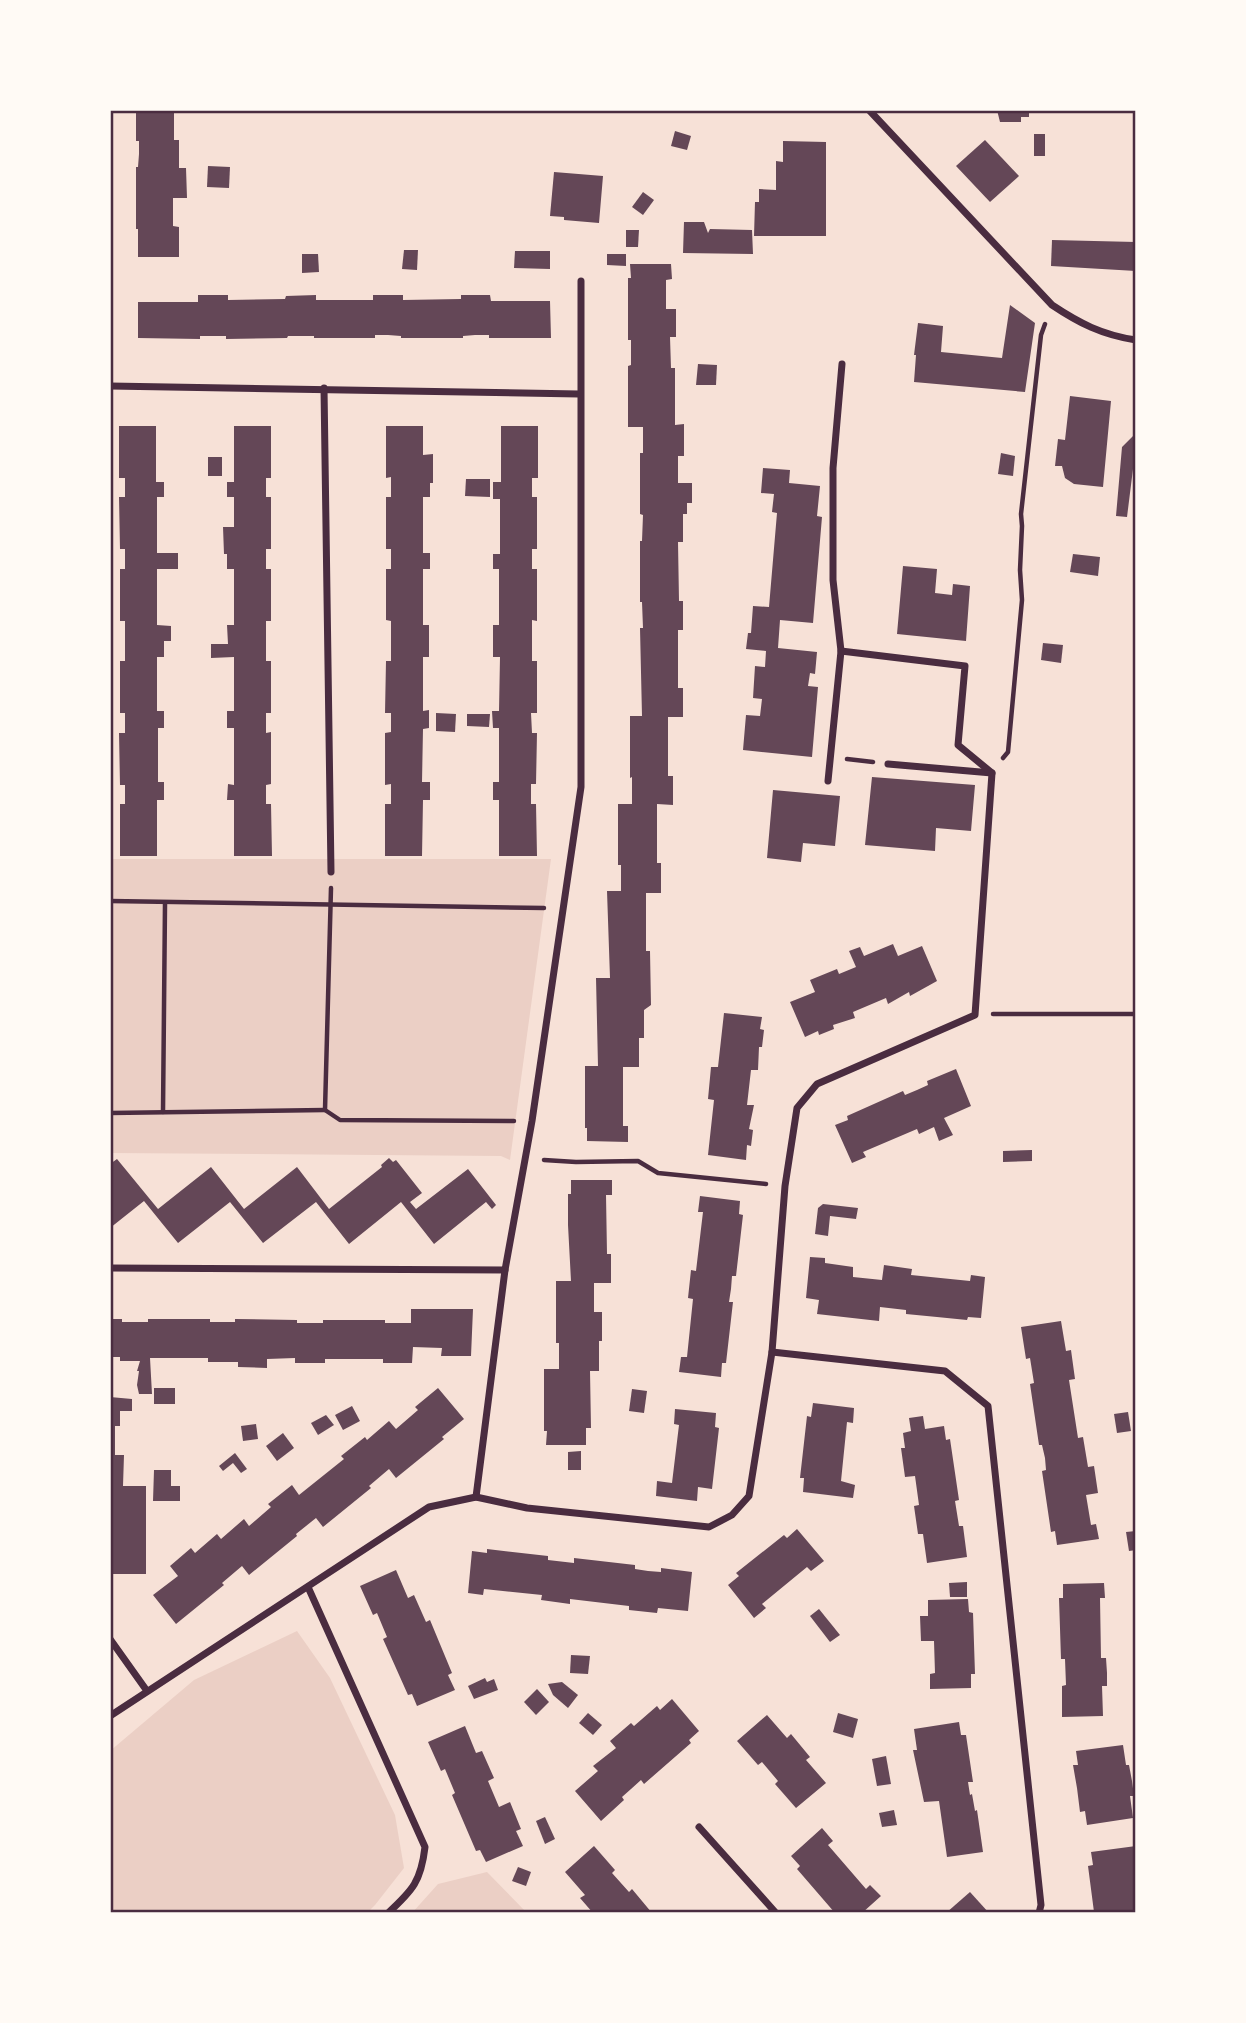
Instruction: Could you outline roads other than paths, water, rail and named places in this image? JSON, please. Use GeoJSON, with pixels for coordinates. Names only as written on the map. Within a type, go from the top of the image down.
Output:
{"type":"FeatureCollection","features":[{"type":"Feature","properties":{"kind":"street"},"geometry":{"type":"LineString","coordinates":[[869,110],[1052,305],[1082,325],[1136,340]]}},
{"type":"Feature","properties":{"kind":"street"},"geometry":{"type":"LineString","coordinates":[[476,1497],[505,1270],[532,1121],[581,787],[581,281]]}},
{"type":"Feature","properties":{"kind":"street"},"geometry":{"type":"LineString","coordinates":[[828,781],[841,651],[833,580],[833,468],[842,364]]}},
{"type":"Feature","properties":{"kind":"street"},"geometry":{"type":"LineString","coordinates":[[110,386],[579,394]]}},
{"type":"Feature","properties":{"kind":"street"},"geometry":{"type":"LineString","coordinates":[[324,388],[331,872]]}},
{"type":"Feature","properties":{"kind":"street"},"geometry":{"type":"LineString","coordinates":[[841,651],[965,666],[958,745],[992,773]]}},
{"type":"Feature","properties":{"kind":"street"},"geometry":{"type":"LineString","coordinates":[[888,764],[992,773]]}},
{"type":"Feature","properties":{"kind":"street"},"geometry":{"type":"LineString","coordinates":[[110,1716],[429,1507],[476,1497],[527,1508],[709,1527],[732,1515],[749,1496],[772,1352],[785,1186],[797,1108],[817,1084],[975,1015],[992,773]]}},
{"type":"Feature","properties":{"kind":"street"},"geometry":{"type":"LineString","coordinates":[[110,1268],[505,1270]]}},
{"type":"Feature","properties":{"kind":"street"},"geometry":{"type":"LineString","coordinates":[[772,1352],[945,1371],[988,1406],[1041,1905],[1039,1913]]}},
{"type":"Feature","properties":{"kind":"street"},"geometry":{"type":"LineString","coordinates":[[308,1587],[425,1847],[422,1872],[408,1895],[388,1913]]}},
{"type":"Feature","properties":{"kind":"street"},"geometry":{"type":"LineString","coordinates":[[110,1639],[147,1691]]}},
{"type":"Feature","properties":{"kind":"street"},"geometry":{"type":"LineString","coordinates":[[699,1826],[776,1913]]}}]}
